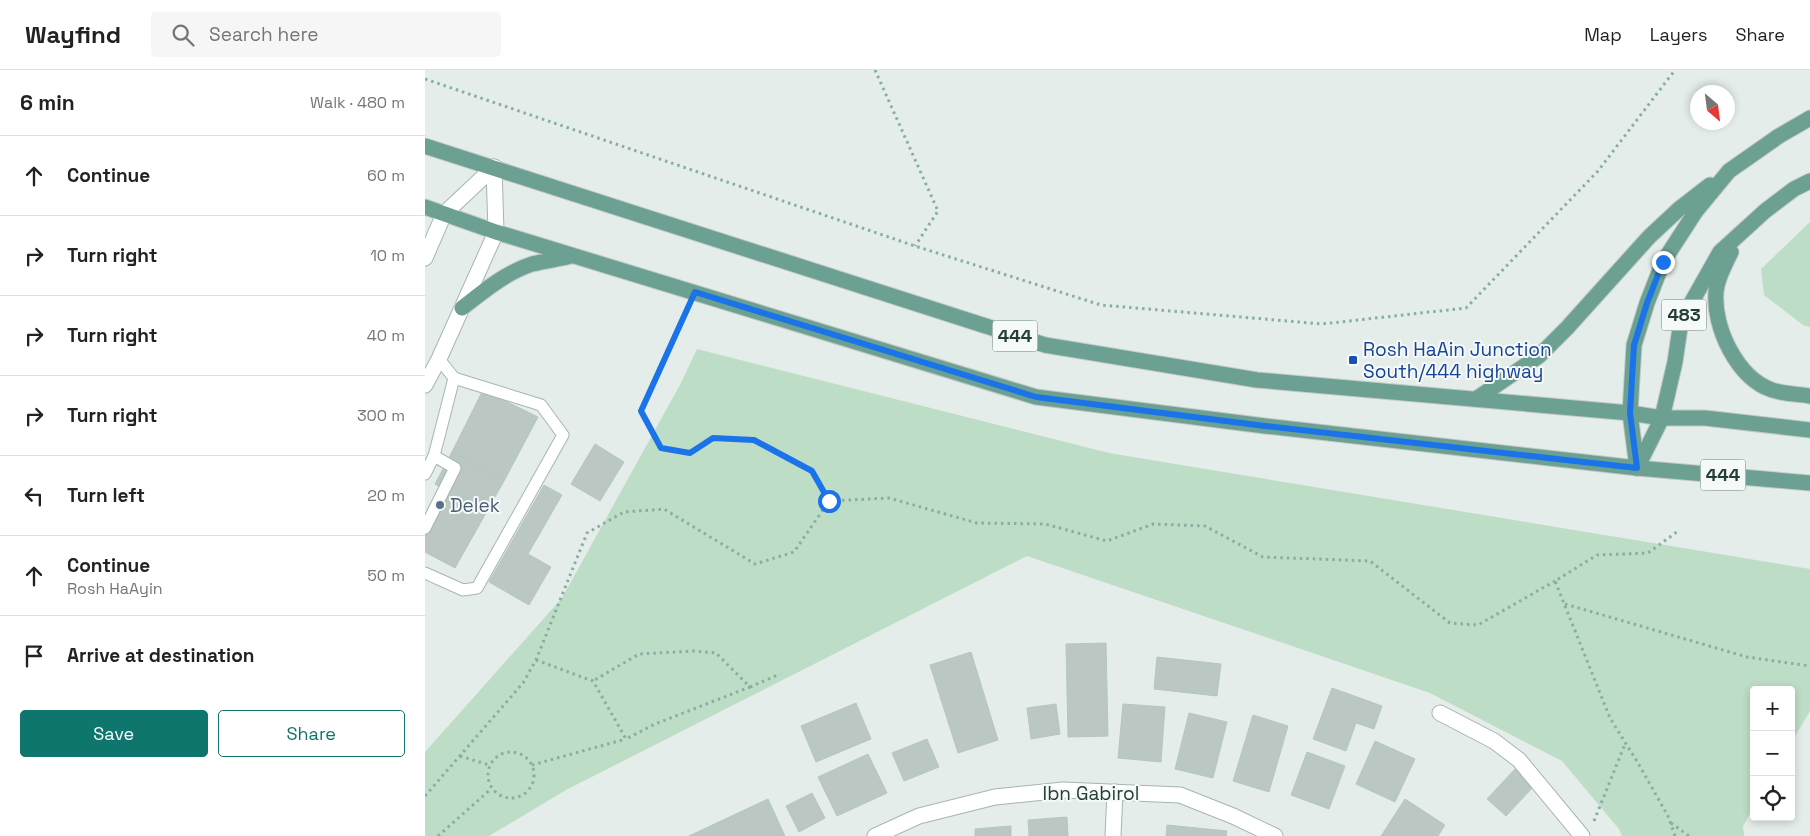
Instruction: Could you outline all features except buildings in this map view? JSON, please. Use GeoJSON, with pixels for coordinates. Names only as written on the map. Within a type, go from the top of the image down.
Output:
{"type":"FeatureCollection","features":[{"type":"Feature","properties":{"kind":"main road","name":"483"},"geometry":{"type":"LineString","coordinates":[[1637,468],[1630,413],[1634,345],[1647,303],[1663,262],[1696,211],[1729,171],[1779,136],[1810,118]]}},
{"type":"Feature","properties":{"kind":"main road","name":"444"},"geometry":{"type":"LineString","coordinates":[[425,146],[1045,345],[1257,380],[1630,413],[1663,418],[1705,418],[1810,430]]}},
{"type":"Feature","properties":{"kind":"main road"},"geometry":{"type":"LineString","coordinates":[[1476,399],[1539,356],[1567,328],[1649,237],[1679,209],[1729,171]]}},
{"type":"Feature","properties":{"kind":"main road","name":"483"},"geometry":{"type":"LineString","coordinates":[[1637,468],[1663,418],[1675,362],[1681,321],[1720,252],[1765,210],[1794,189],[1810,181]]}},
{"type":"Feature","properties":{"kind":"main road","name":"444"},"geometry":{"type":"LineString","coordinates":[[425,207],[496,232],[1036,397],[1637,468],[1810,482]]}},
{"type":"Feature","properties":{"kind":"main road"},"geometry":{"type":"LineString","coordinates":[[1743,230],[1722,270],[1716,292],[1717,315],[1725,338],[1735,360],[1749,376],[1772,390],[1810,396]]}},
{"type":"Feature","properties":{"kind":"main road"},"geometry":{"type":"LineString","coordinates":[[462,308],[491,285],[512,272],[533,264],[574,256]]}},
{"type":"Feature","properties":{"kind":"street"},"geometry":{"type":"LineString","coordinates":[[425,258],[444,214],[495,168]]}},
{"type":"Feature","properties":{"kind":"street"},"geometry":{"type":"LineString","coordinates":[[425,385],[439,359],[496,232],[495,168]]}},
{"type":"Feature","properties":{"kind":"street"},"geometry":{"type":"LineString","coordinates":[[1440,713],[1494,741],[1519,760],[1587,832]]}},
{"type":"Feature","properties":{"kind":"street","name":"Ibn Gabirol"},"geometry":{"type":"LineString","coordinates":[[875,836],[919,816],[995,797],[1063,790],[1180,796],[1233,816],[1275,836]]}},
{"type":"Feature","properties":{"kind":"street"},"geometry":{"type":"LineString","coordinates":[[1113,836],[1115,792]]}},
{"type":"Feature","properties":{"kind":"lane"},"geometry":{"type":"LineString","coordinates":[[425,572],[463,590],[477,588],[563,435],[541,406],[454,378],[439,359]]}},
{"type":"Feature","properties":{"kind":"lane"},"geometry":{"type":"LineString","coordinates":[[425,474],[434,456],[454,378]]}},
{"type":"Feature","properties":{"kind":"lane"},"geometry":{"type":"LineString","coordinates":[[425,528],[455,468],[434,456]]}},
{"type":"Feature","properties":{"kind":"path"},"geometry":{"type":"LineString","coordinates":[[875,70],[938,211],[915,246]]}},
{"type":"Feature","properties":{"kind":"path"},"geometry":{"type":"LineString","coordinates":[[425,79],[915,246],[1101,305],[1322,324],[1466,308],[1598,171],[1675,70]]}},
{"type":"Feature","properties":{"kind":"path"},"geometry":{"type":"LineString","coordinates":[[695,292],[641,411],[661,448],[690,453],[713,438],[754,440],[812,471],[829,501]]}},
{"type":"Feature","properties":{"kind":"path"},"geometry":{"type":"LineString","coordinates":[[829,501],[889,498],[977,523],[1045,524],[1107,541],[1153,524],[1205,526],[1263,557],[1370,561],[1450,623],[1477,625],[1597,555],[1648,553],[1678,531]]}},
{"type":"Feature","properties":{"kind":"path"},"geometry":{"type":"LineString","coordinates":[[425,796],[523,683],[536,660],[587,533],[624,512],[664,509],[755,564],[794,552],[829,501]]}},
{"type":"Feature","properties":{"kind":"path"},"geometry":{"type":"LineString","coordinates":[[1555,581],[1610,718],[1671,823],[1675,836]]}},
{"type":"Feature","properties":{"kind":"path"},"geometry":{"type":"LineString","coordinates":[[1564,604],[1747,657],[1810,666]]}},
{"type":"Feature","properties":{"kind":"path"},"geometry":{"type":"LineString","coordinates":[[593,681],[639,654],[694,651],[715,653],[750,686]]}},
{"type":"Feature","properties":{"kind":"path"},"geometry":{"type":"LineString","coordinates":[[536,660],[593,681],[626,739]]}},
{"type":"Feature","properties":{"kind":"path"},"geometry":{"type":"LineString","coordinates":[[532,765],[626,739],[655,724],[780,674]]}},
{"type":"Feature","properties":{"kind":"path"},"geometry":{"type":"LineString","coordinates":[[1587,832],[1626,743]]}},
{"type":"Feature","properties":{"kind":"path"},"geometry":{"type":"LineString","coordinates":[[507,752],[522,754],[532,765],[534,772],[531,786],[520,796],[505,798],[491,788],[487,773],[489,765],[494,758],[507,752]]}},
{"type":"Feature","properties":{"kind":"path"},"geometry":{"type":"LineString","coordinates":[[460,756],[489,765]]}},
{"type":"Feature","properties":{"kind":"path"},"geometry":{"type":"LineString","coordinates":[[438,836],[491,788]]}},
{"type":"Feature","properties":{"kind":"path"},"geometry":{"type":"LineString","coordinates":[[1671,823],[1689,836]]}},
{"type":"Feature","properties":{"kind":"green space"},"geometry":{"type":"Polygon","coordinates":[[[1810,222],[1810,327],[1803,325],[1764,295],[1761,269],[1810,222]]]}},
{"type":"Feature","properties":{"kind":"green space"},"geometry":{"type":"Polygon","coordinates":[[[697,349],[1109,453],[1810,569],[1810,711],[1795,736],[1795,686],[1750,686],[1750,814],[1743,826],[1744,836],[1622,836],[1619,829],[1562,761],[1430,693],[1027,556],[566,790],[489,836],[425,836],[425,752],[562,598],[681,383],[697,349]]]}},
{"type":"Feature","properties":{"kind":"place","name":"Rosh HaAin Junction South/444 highway"},"geometry":{"type":"Point","coordinates":[1353,360]}},
{"type":"Feature","properties":{"kind":"place","name":"Delek"},"geometry":{"type":"Point","coordinates":[440,505]}},
{"type":"Feature","properties":{"kind":"route"},"geometry":{"type":"LineString","coordinates":[[829,501],[812,471],[754,440],[713,438],[690,453],[661,448],[641,411],[695,292],[1036,397],[1265,426],[1637,468],[1630,413],[1634,345],[1647,303],[1663,262]]}}]}
